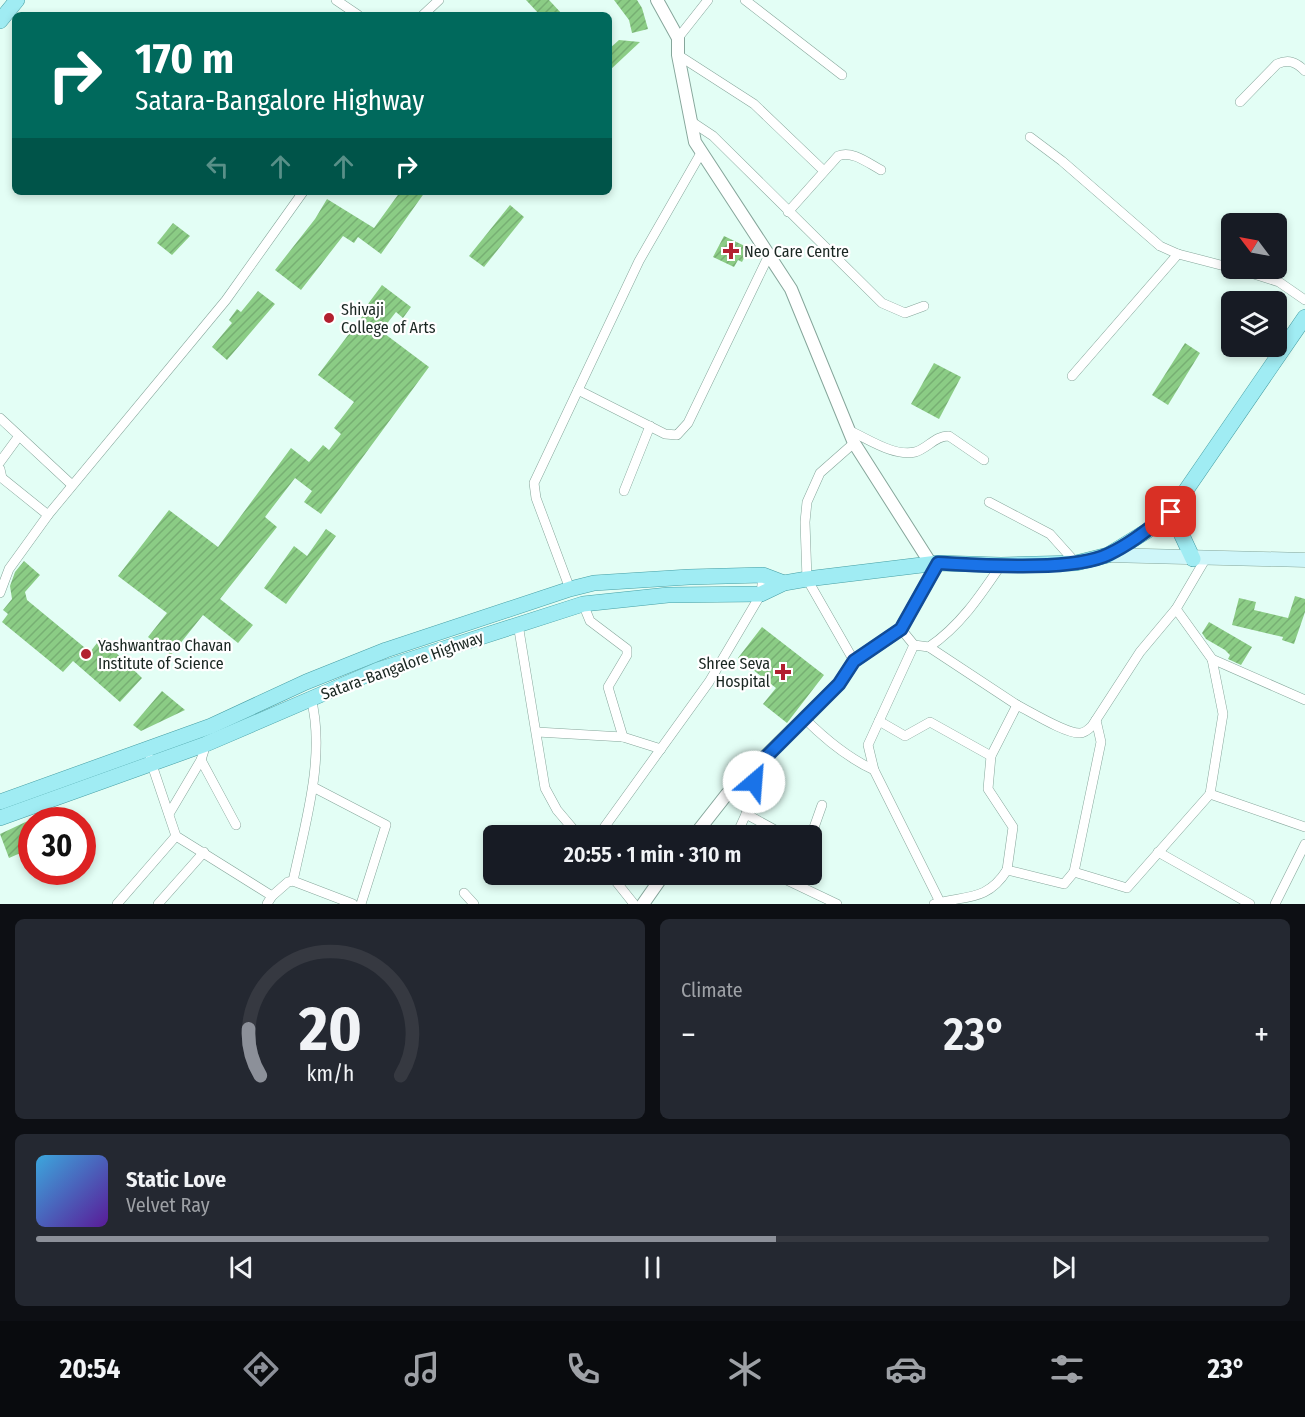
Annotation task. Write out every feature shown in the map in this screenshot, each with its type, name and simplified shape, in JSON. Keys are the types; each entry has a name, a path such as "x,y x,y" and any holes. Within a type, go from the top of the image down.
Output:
{"main road":[{"path":"0,21 17,0"},
{"name":"Satara-Bangalore Highway","path":"0,802 149,757 206,744 378,670 584,603 668,595 761,594 783,583 935,564 1076,563 1108,555 1147,531 1171,512 1305,317"},
{"path":"1171,512 1199,558"},
{"path":"1108,555 1305,560"},
{"name":"Satara-Bangalore Highway","path":"0,818 149,757 306,682 386,650 570,589 619,581 763,575 783,583"}],"street":[{"path":"336,0 354,12"},
{"path":"426,12 439,0"},
{"path":"657,0 678,38 678,55 695,142 791,289 854,443 935,564 901,629 854,661 839,684 726,794 702,825"},
{"path":"678,38 708,0"},
{"path":"744,0 842,75"},
{"path":"678,55 754,104 824,171"},
{"path":"1240,102 1277,64 1285,60 1305,71"},
{"path":"692,122 713,136 882,303 905,314 924,306"},
{"path":"1030,137 1062,161 1160,246 1178,254 1221,265"},
{"path":"570,589 536,498 534,483 639,261 701,153"},
{"path":"788,212 838,156 845,153 881,170"},
{"path":"0,593 9,569 48,515 226,300 301,195"},
{"path":"1072,376 1178,254"},
{"path":"578,390 650,426 671,435 677,435 688,423 769,255"},
{"path":"1268,279 1278,282 1305,300"},
{"path":"0,418 72,485"},
{"path":"624,491 650,426"},
{"path":"848,430 890,449 906,452 916,452 943,436 949,436 984,460"},
{"path":"0,462 19,436"},
{"path":"854,443 820,473 807,502 805,522 807,579 854,661"},
{"path":"1,474 48,515"},
{"path":"989,502 1050,534 1076,563"},
{"path":"901,629 914,645 929,647 1017,705 1078,734 1086,732 1096,720 1140,652 1176,609 1199,558"},
{"path":"929,647 959,622 1001,565"},
{"path":"606,825 709,682 761,594 763,575"},
{"path":"584,603 590,621 627,649 627,655 608,687 608,695 623,737"},
{"path":"1074,872 1127,888 1210,794 1223,714 1212,659 1176,609"},
{"path":"518,624 545,788 557,810 570,825"},
{"path":"914,645 868,745 874,770 937,903 983,894 999,884 1007,870 1013,827 988,789 991,756 1017,705"},
{"path":"1212,659 1305,700"},
{"path":"293,881 313,787 315,714 311,698"},
{"path":"804,718 821,735 861,764 874,770"},
{"path":"1007,870 1064,884 1074,872 1101,742 1096,720"},
{"path":"879,721 905,736 930,722 991,756"},
{"path":"537,732 623,737 661,749"},
{"path":"169,814 201,760 206,744"},
{"path":"149,757 176,836 204,852 270,900 288,882 293,881 353,904"},
{"path":"201,760 236,825"},
{"path":"741,825 746,814 757,766"},
{"path":"313,787 387,825 361,904"},
{"path":"1210,794 1305,826"},
{"path":"815,825 822,805"},
{"path":"746,814 766,825"},
{"path":"117,904 176,836"},
{"path":"1275,904 1305,844"},
{"path":"158,904 204,852"},
{"path":"1158,852 1250,904"},
{"path":"619,885 634,904"},
{"path":"643,904 656,885"},
{"path":"806,885 837,904"},
{"path":"464,893 474,904"}],"building":[{"path":"526,0 549,0 560,12 537,12"},
{"path":"614,0 637,0 642,8 648,29 632,33 629,20"},
{"path":"619,40 640,42 612,68 612,46"},
{"path":"398,195 423,195 381,254 358,237 354,243 343,236 301,290 275,270 315,219 327,199 374,228"},
{"path":"510,205 524,217 484,267 469,256"},
{"path":"173,223 190,236 172,255 157,243"},
{"path":"724,236 749,248 742,262 738,260 734,267 713,257"},
{"path":"382,285 411,307 403,318 396,312 381,331 429,367 321,514 304,502 312,491 295,478 265,517 277,527 220,599 253,625 238,643 203,615 171,655 148,637 167,613 118,576 169,510 218,547 291,448 309,462 323,445 329,450 341,434 334,428 354,402 318,375 367,310 365,308"},
{"path":"258,291 275,304 227,360 212,347 232,323 229,320 237,309 241,312"},
{"path":"1185,343 1200,353 1168,405 1152,395"},
{"path":"934,363 961,377 939,419 911,404"},
{"path":"326,529 336,536 286,604 264,588 294,546 307,556"},
{"path":"24,561 40,575 25,592 27,600 90,652 101,638 142,678 120,702 73,661 63,672 2,622 8,614 3,610 12,599 10,586 15,572"},
{"path":"1295,596 1305,599 1305,612 1294,644 1282,640 1283,637 1232,625 1239,598 1256,602 1254,610 1288,618"},
{"path":"1209,622 1252,647 1241,665 1228,659 1230,655 1225,650 1206,639 1202,633"},
{"path":"762,627 824,675 787,723 763,704 776,688 738,658"},
{"path":"162,691 185,710 141,731 133,725"},
{"path":"18,826 18,854 9,858 0,834"}],"place":[{"name":"Neo Care Centre","path":"731,251"},
{"name":"Shivaji College of Arts","path":"329,318"},
{"name":"Yashwantrao Chavan Institute of Science","path":"86,654"},
{"name":"Shree Seva Hospital","path":"783,672"}],"route":[{"path":"754,782 757,766 839,684 854,661 901,629 938,563 1001,565 1076,563 1108,555 1147,531 1171,512"}]}
